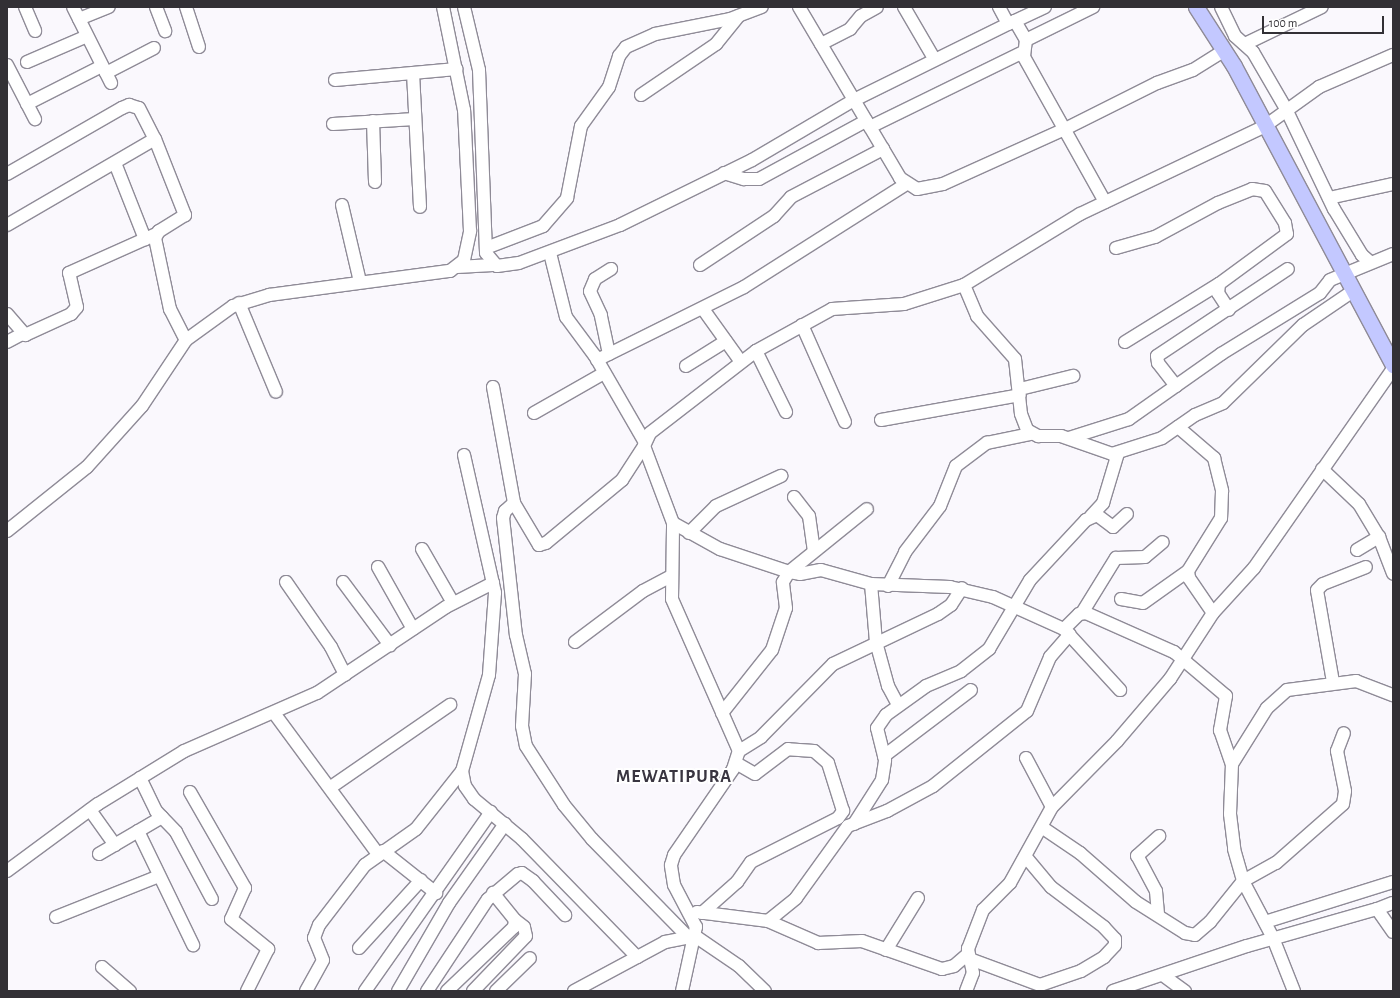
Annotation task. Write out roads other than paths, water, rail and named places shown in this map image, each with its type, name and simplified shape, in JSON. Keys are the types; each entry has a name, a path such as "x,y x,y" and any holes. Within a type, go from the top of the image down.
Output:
{"main road":[{"path":"1196,7 1224,51 1393,365"}],"street":[{"path":"25,7 35,31"},
{"path":"73,7 106,74"},
{"path":"79,20 109,7"},
{"path":"156,7 165,31"},
{"path":"186,7 199,47"},
{"path":"443,7 457,69 466,133 470,231 464,260 457,268"},
{"path":"464,7 479,70 486,248 493,265"},
{"path":"486,248 547,223 568,198 581,126 609,87 619,56 626,47 655,34 739,16 762,7"},
{"path":"799,7 883,149 906,184 917,189 943,184 1065,129 1157,83 1193,70 1224,51"},
{"path":"821,44 850,29 861,16 877,7"},
{"path":"904,7 935,60"},
{"path":"999,7 1026,40"},
{"path":"1093,7 1026,40 1023,52 1105,202"},
{"path":"1221,7 1235,36 1245,44 1286,109 1329,198 1362,255 1370,262"},
{"path":"1245,44 1322,7"},
{"path":"7,531 92,462 142,406 186,340 239,303 269,295 457,268 519,263 550,252 620,225 724,173 854,100 1039,8"},
{"path":"641,95 716,44 739,16"},
{"path":"27,62 87,36"},
{"path":"27,104 106,74 154,48"},
{"path":"724,173 744,180 759,178 868,124 1023,52"},
{"path":"493,387 514,503 535,543 543,545 627,476 644,444 756,351 832,309 904,304 964,285 1105,202 1265,126 1286,109 1319,87 1391,59"},
{"path":"7,65 35,119"},
{"path":"335,80 457,69"},
{"path":"413,73 420,207"},
{"path":"7,174 129,104 144,113 185,215 156,234 72,271 68,276 77,301 75,310 29,334 22,334 7,342"},
{"path":"333,124 415,119"},
{"path":"372,122 375,182"},
{"path":"7,225 155,139"},
{"path":"700,265 774,216 791,198 883,149"},
{"path":"115,163 145,239"},
{"path":"597,360 703,309 744,287 906,184"},
{"path":"1329,198 1393,184"},
{"path":"1116,248 1155,237 1218,203 1259,188 1270,196 1285,223 1286,234 1219,284 1125,342"},
{"path":"342,205 360,282"},
{"path":"156,234 170,309 186,340"},
{"path":"550,252 566,317 597,360 644,444 673,523 671,576 674,606 722,713 738,757 755,774 788,749 814,750 828,763 843,811 838,818 751,862 737,882 696,912 682,991"},
{"path":"1069,438 1129,419 1176,386 1320,294 1330,280 1343,272 1393,254"},
{"path":"610,354 601,316 590,291 592,283 611,269"},
{"path":"1176,386 1158,363 1157,356 1229,310 1288,269"},
{"path":"1219,284 1218,293 1229,310"},
{"path":"964,285 977,316 1015,359 1024,422 1031,434"},
{"path":"888,586 905,552 940,506 956,466 987,443 1031,434 1069,438 1103,453 1118,453 1162,438 1178,427 1223,403 1303,325 1353,291"},
{"path":"239,303 276,392"},
{"path":"703,309 741,362"},
{"path":"7,314 22,334"},
{"path":"802,325 845,422"},
{"path":"686,366 726,341"},
{"path":"756,351 786,412"},
{"path":"966,991 973,973 969,956 983,910 1006,888 1043,828 1052,807 1117,741 1182,658 1213,614 1245,579 1393,369"},
{"path":"534,413 604,373"},
{"path":"881,420 1020,392 1073,376"},
{"path":"1121,599 1143,603 1188,571 1221,518 1223,504 1214,458 1178,427"},
{"path":"854,824 867,799 880,785 884,756 877,728 898,705 938,679 961,671 989,649 1014,606 1040,569 1103,502 1118,453"},
{"path":"306,991 323,960 315,933 354,878 381,853 416,829 462,771 489,675 493,583 464,455"},
{"path":"1322,469 1353,496 1379,537 1393,573"},
{"path":"689,533 716,506 781,476"},
{"path":"794,497 809,516 814,551"},
{"path":"514,503 505,510 503,518 516,635 525,674 522,726 526,746 552,788 592,839 692,936 739,966 766,991"},
{"path":"722,713 772,650 786,608 783,582 789,572 867,509"},
{"path":"1091,516 1097,515 1113,527 1127,514"},
{"path":"673,523 720,549 789,572 800,574 821,570 872,584 888,586 962,588 1014,606 1067,631 1120,690"},
{"path":"1357,550 1379,537"},
{"path":"768,921 793,901 845,830 854,824 933,786 1021,717 1032,706 1050,657 1067,631 1082,612 1116,558 1145,557 1162,542"},
{"path":"422,549 453,603"},
{"path":"378,567 413,630"},
{"path":"1333,682 1317,590 1324,584 1366,567"},
{"path":"1188,571 1189,578 1213,614"},
{"path":"574,642 643,591 671,576"},
{"path":"286,582 331,648 345,674"},
{"path":"343,582 390,645"},
{"path":"7,871 90,810 140,778 184,752 274,713 345,674 453,603 493,583"},
{"path":"872,584 876,642 888,686 898,705"},
{"path":"962,588 952,605 938,614 876,642 824,670 761,737 738,757 672,860 672,879 696,912 768,921 818,943 856,940 942,969 954,966 969,956"},
{"path":"1082,612 1182,658 1226,696 1220,730 1232,764 1231,831 1243,881 1273,938 1294,991"},
{"path":"1232,764 1276,697 1287,690 1333,682 1356,681 1393,695"},
{"path":"884,756 971,690"},
{"path":"331,787 450,705"},
{"path":"274,713 381,853 421,880 436,893"},
{"path":"1043,828 1080,853 1136,902 1158,914 1185,933 1195,935 1210,922 1243,881 1276,863 1343,804 1344,791 1337,751 1344,733"},
{"path":"1026,758 1052,807"},
{"path":"462,771 465,786 474,799 505,824 637,956"},
{"path":"140,778 162,817 176,832 212,899"},
{"path":"190,792 245,888 231,919 268,949 261,969 247,991"},
{"path":"90,810 115,846"},
{"path":"365,991 436,893 491,812"},
{"path":"100,854 162,817"},
{"path":"398,991 449,903 505,824"},
{"path":"138,831 192,945"},
{"path":"1158,914 1156,891 1137,856 1159,836"},
{"path":"969,956 1040,985 1080,971 1104,957 1115,945 1115,939 1104,928 1051,887 1026,857"},
{"path":"427,991 463,932 493,893 522,873 565,915"},
{"path":"56,917 159,876"},
{"path":"359,948 421,880"},
{"path":"1265,922 1393,882"},
{"path":"473,991 526,936 524,927 515,920 493,893"},
{"path":"886,950 918,898"},
{"path":"1113,991 1164,976 1273,938 1377,909 1393,903"},
{"path":"1377,909 1393,932"},
{"path":"447,991 510,932 515,920"},
{"path":"574,991 665,942 692,936"},
{"path":"496,991 530,958"},
{"path":"102,967 130,991"},
{"path":"1164,976 1185,991"}],"district":[{"name":"MEWATIPURA","path":"674,777"}]}
